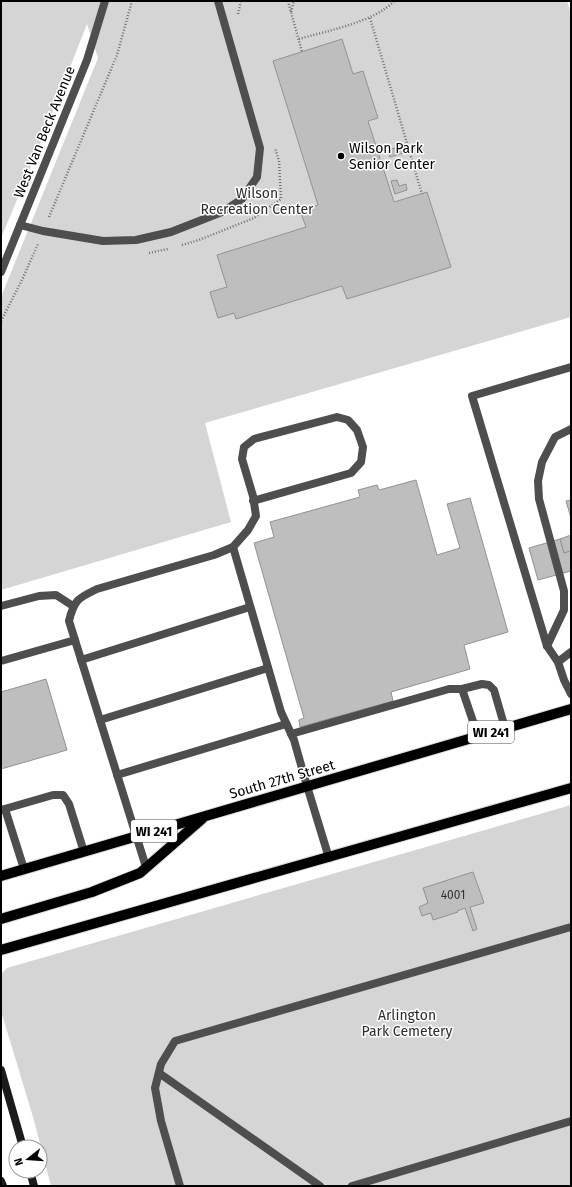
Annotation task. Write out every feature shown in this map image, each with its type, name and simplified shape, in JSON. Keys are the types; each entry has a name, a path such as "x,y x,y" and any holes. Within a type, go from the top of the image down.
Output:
{"main road":[{"name":"South 27th Street","path":"1,876 571,709"},
{"path":"1,950 571,788"},
{"path":"1,919 92,892 140,873 205,816"}],"street":[{"name":"West Van Beck Avenue","path":"1,272 87,60 105,1"},
{"path":"20,225 43,231 103,241 136,240 171,232 222,212 242,200 257,177 260,148 218,1"},
{"path":"571,366 472,396 547,646 558,662 564,680 571,694"},
{"path":"146,867 69,621 73,606 82,596 97,590 233,548 248,530 256,516 242,459 244,447 254,439 336,417 348,420 357,430 364,447 361,462 351,472 253,501"},
{"path":"547,646 564,610 564,591 539,499 538,481 542,462 555,437 571,430"},
{"path":"233,548 281,712 294,740 329,858"},
{"path":"1,606 39,596 56,596 73,606"},
{"path":"81,660 250,607"},
{"path":"1,661 75,640"},
{"path":"558,662 571,652"},
{"path":"100,720 268,668"},
{"path":"291,734 449,688 462,690 482,684 489,685 494,690 505,728"},
{"path":"462,690 478,736"},
{"path":"117,775 286,724"},
{"path":"24,869 3,810 53,795 63,796 69,804 84,852"},
{"path":"180,1186 161,1121 156,1088 161,1064 175,1041 571,927"},
{"path":"1,1070 21,1139"},
{"path":"159,1073 320,1186"},
{"path":"352,1186 571,1122"},
{"path":"1,1181 3,1186"}],"path":[{"path":"1,321 22,280 117,55 132,1"},
{"path":"239,21 238,14 241,1"},
{"path":"288,1 302,52"},
{"path":"291,13 294,1"},
{"path":"299,39 370,18 388,8 394,1"},
{"path":"370,18 422,194"},
{"path":"178,246 199,240 254,218 280,199 279,161 275,146"},
{"path":"145,254 172,248"}],"green space":[{"name":"Wilson Recreation Center","path":"1,1 567,1 571,14 571,317 205,423 231,522 1,590 1,297 98,58 87,24 1,238"},
{"name":"Arlington Park Cemetery","path":"571,805 571,1186 51,1186 48,1174 48,1139 39,1139 1,1011 1,974 7,968"}],"building":[{"name":"Wilson Park Senior Center","path":"342,39 353,74 363,71 378,118 368,121 394,202 427,192 451,267 347,299 342,286 236,319 234,313 218,318 210,292 227,287 217,255 306,227 300,211 318,205 273,61"},
{"path":"402,146 404,153 390,157 388,150"},
{"path":"397,180 399,186 406,184 407,190 395,194 391,181"},
{"path":"416,480 437,555 460,548 447,504 470,498 508,632 464,645 470,669 391,692 393,701 300,727 299,720 304,718 254,543 274,537 270,522 360,497 358,490 377,485 379,490"},
{"path":"571,500 571,518 566,501"},
{"path":"571,535 571,551 564,553 560,539"},
{"path":"560,539 564,553 571,551 571,571 538,580 529,548"},
{"path":"46,679 67,750 1,769 1,692"},
{"path":"473,872 484,903 470,907 477,929 473,931 465,908 457,911 458,912 433,920 431,913 422,916 419,907 428,903 423,888"}],"place":[{"name":"Wilson Park Senior Center","path":"341,156"}]}
